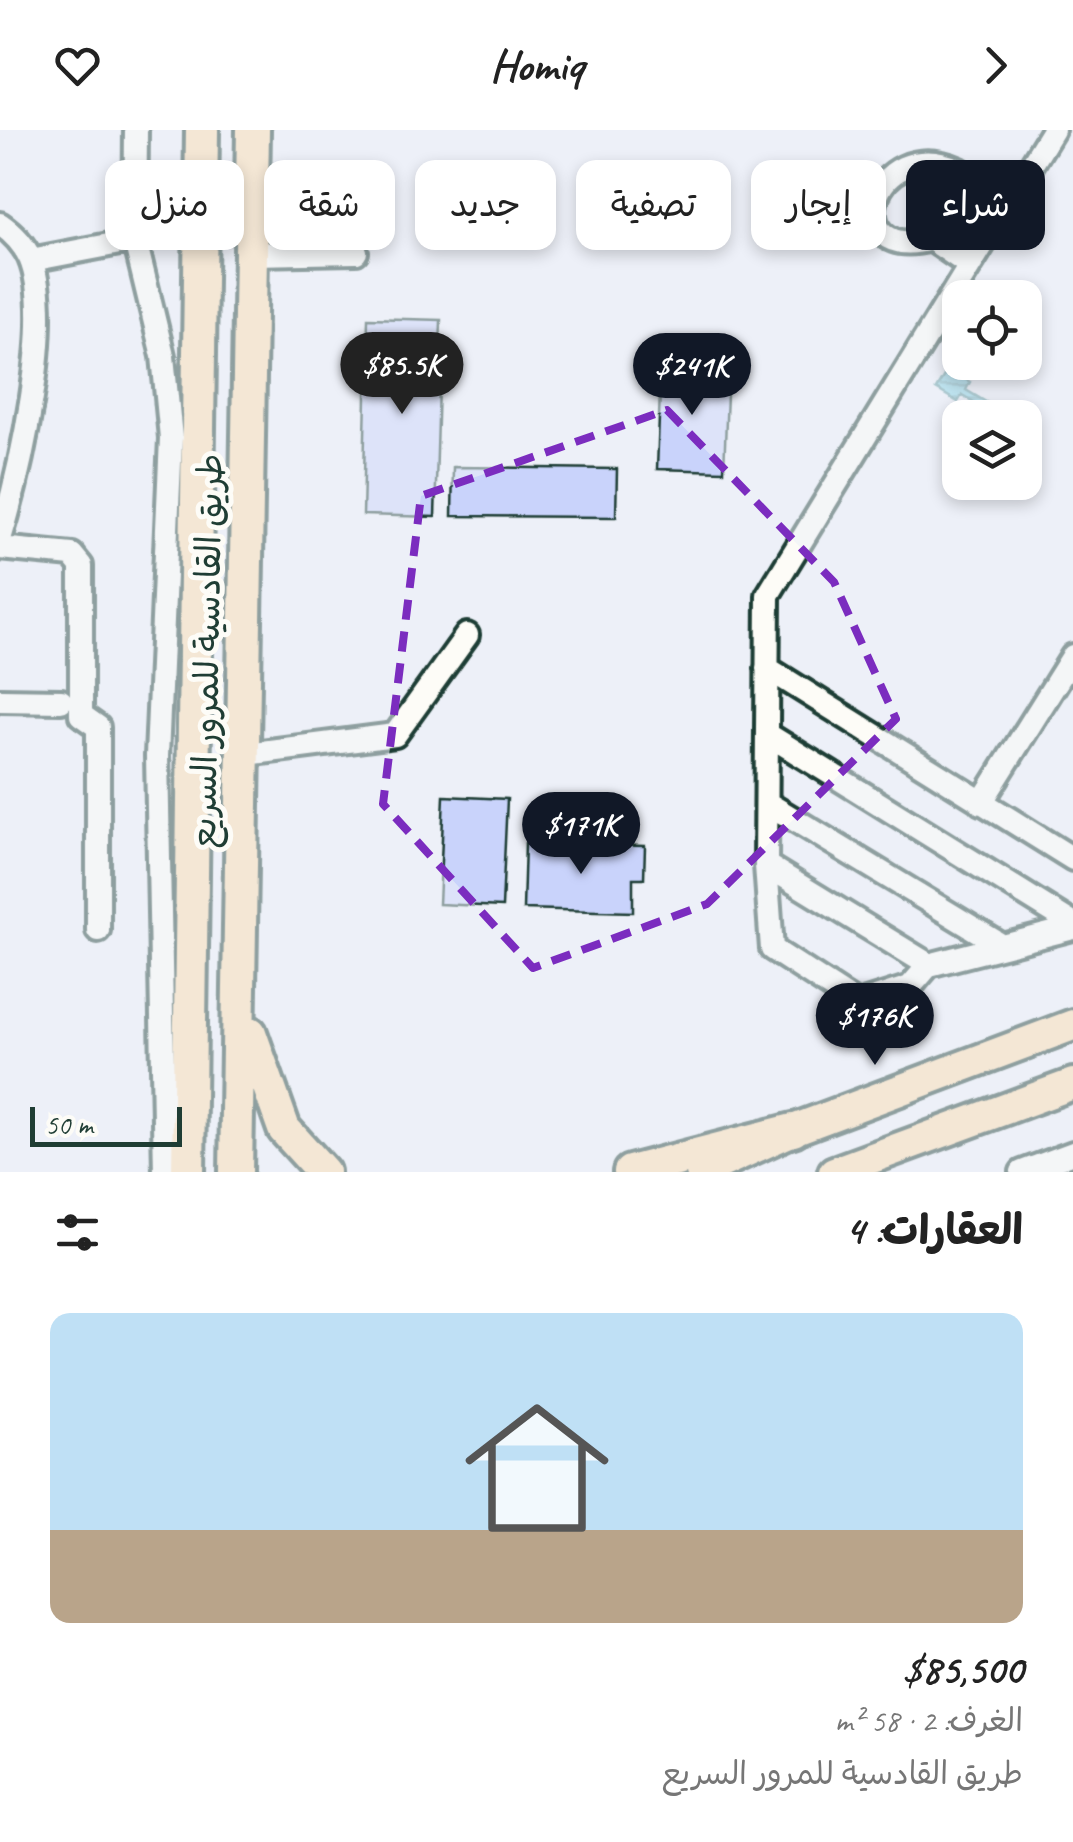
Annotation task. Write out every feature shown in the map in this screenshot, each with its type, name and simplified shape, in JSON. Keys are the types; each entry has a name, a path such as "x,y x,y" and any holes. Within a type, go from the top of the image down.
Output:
{"highway":[{"name":"طريق القادسية للمرور السريع","path":"188,1172 202,130"},
{"name":"طريق القادسية للمرور السريع","path":"236,1172 246,754 253,130"},
{"path":"241,996 269,1097 284,1129 323,1172"},
{"path":"630,1172 794,1130"}],"main road":[{"path":"701,1172 794,1130 1073,1025"},
{"path":"834,1172 1073,1084"},
{"path":"728,1172 752,1148"}],"street":[{"path":"136,130 136,160"},
{"path":"1053,130 768,595 766,866 772,949 857,1004 910,987 929,965 1073,926"},
{"path":"0,224 16,235 31,260 38,344 16,488 0,540"},
{"path":"31,260 105,246"},
{"path":"137,250 163,356 172,438 157,756 166,1172"},
{"path":"947,250 969,265"},
{"path":"252,254 356,252"},
{"path":"0,548 72,556 81,566 81,715 98,726 98,930"},
{"path":"246,754 395,735 467,635"},
{"path":"982,804 1073,656"},
{"path":"767,668 1073,860"},
{"path":"0,700 61,701"},
{"path":"767,734 1073,926"},
{"path":"767,803 1002,945"},
{"path":"766,866 929,965"},
{"path":"1022,1172 1073,1153"}],"highlighted area":[{"path":"667,410 834,582 896,719 707,904 533,968 383,804 421,496"}],"water":[{"path":"942,379 967,380 970,382 966,390 983,400 962,395 955,400 936,389"}],"building":[{"path":"368,318 441,320 435,517 363,515"},
{"path":"661,365 728,367 724,471 657,469"},
{"path":"453,467 617,469 616,517 452,516"},
{"path":"444,796 507,799 502,907 439,904"},
{"path":"525,843 645,846 644,878 633,878 633,912 523,909"}]}
